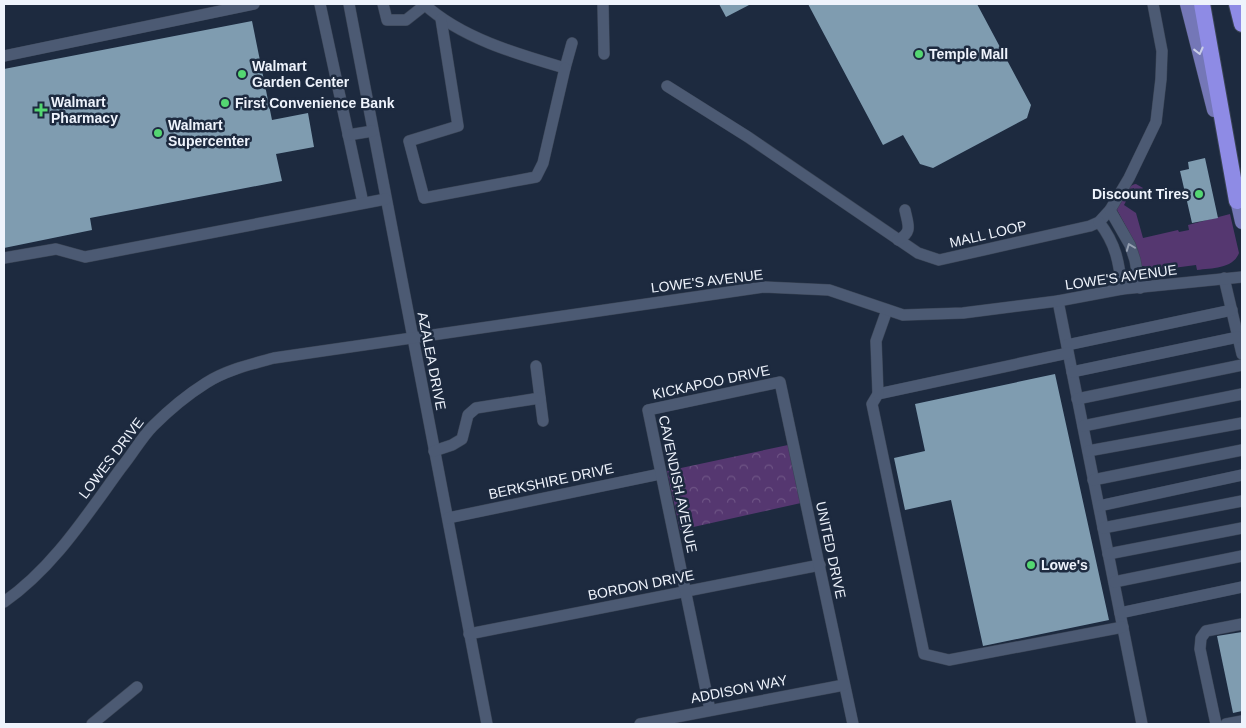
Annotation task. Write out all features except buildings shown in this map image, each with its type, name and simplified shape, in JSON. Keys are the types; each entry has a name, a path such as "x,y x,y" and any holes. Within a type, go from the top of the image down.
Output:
{"highway":[{"path":"1202,4 1237,201"},
{"path":"1238,4 1242,24"}],"main road":[{"path":"1187,4 1242,222"}],"street":[{"path":"4,56 254,4"},
{"path":"320,4 362,203"},
{"name":"AZALEA DRIVE","path":"349,4 487,724"},
{"path":"383,4 388,20 406,20 424,4 441,19 507,51 565,68"},
{"path":"603,4 604,54"},
{"name":"MALL LOOP","path":"667,86 748,137 918,254 939,260 1090,226 1098,222 1110,210 1129,178 1156,122 1162,51 1153,4"},
{"path":"441,19 458,126 409,140 424,198 536,177 543,163 572,43"},
{"path":"348,135 373,131"},
{"path":"4,258 56,249 85,257 386,199"},
{"path":"898,240 905,236 909,230 905,210"},
{"path":"1110,210 1130,244 1140,288"},
{"path":"1098,222 1107,233 1116,252 1122,289"},
{"name":"LOWE'S AVENUE","path":"412,337 764,287 829,290 903,315 963,313 1058,301 1122,289 1242,277"},
{"path":"1224,278 1242,354"},
{"path":"1058,301 1142,724"},
{"path":"887,310 876,341 878,394 872,404 924,654 949,660 1123,627"},
{"path":"878,394 1232,310"},
{"name":"LOWES DRIVE","path":"4,602 44,568 72,536 152,427 180,402 208,382 239,368 274,358 412,337"},
{"path":"1072,372 1238,337"},
{"path":"1078,398 1242,365"},
{"path":"536,366 543,421"},
{"name":"KICKAPOO DRIVE","path":"648,410 780,382"},
{"name":"UNITED DRIVE","path":"780,382 853,724"},
{"path":"1083,426 1242,394"},
{"path":"434,451 452,445 462,439 468,414 476,408 540,398"},
{"name":"CAVENDISH AVENUE","path":"648,410 710,710"},
{"path":"1088,451 1242,423"},
{"path":"1094,480 1242,450"},
{"name":"BERKSHIRE DRIVE","path":"448,518 660,474"},
{"path":"1099,506 1242,475"},
{"path":"1103,528 1242,501"},
{"path":"1108,554 1242,528"},
{"path":"1114,582 1242,556"},
{"name":"BORDON DRIVE","path":"469,634 820,565"},
{"path":"1120,613 1242,587"},
{"path":"1216,724 1200,649 1201,638 1206,632 1242,624"},
{"name":"ADDISON WAY","path":"640,724 844,685"},
{"path":"92,724 137,687"},
{"path":"1226,724 1242,721"}],"green space":[{"path":"1136,184 1143,188 1140,192 1133,188 1124,205 1136,213 1143,238 1178,230 1179,232 1189,230 1188,225 1230,214 1239,253 1236,258 1221,267 1197,270 1196,265 1150,271 1144,266 1139,266 1135,243 1117,210 1119,202 1129,187"},
{"path":"788,445 801,503 680,530 667,471"}],"place":[{"name":"Temple Mall","path":"919,54"},
{"name":"Walmart Garden Center","path":"242,74"},
{"name":"First Convenience Bank","path":"225,103"},
{"name":"Walmart Pharmacy","path":"41,110"},
{"name":"Walmart Supercenter","path":"158,133"},
{"name":"Discount Tires","path":"1199,194"},
{"name":"Lowe's","path":"1031,565"}]}
